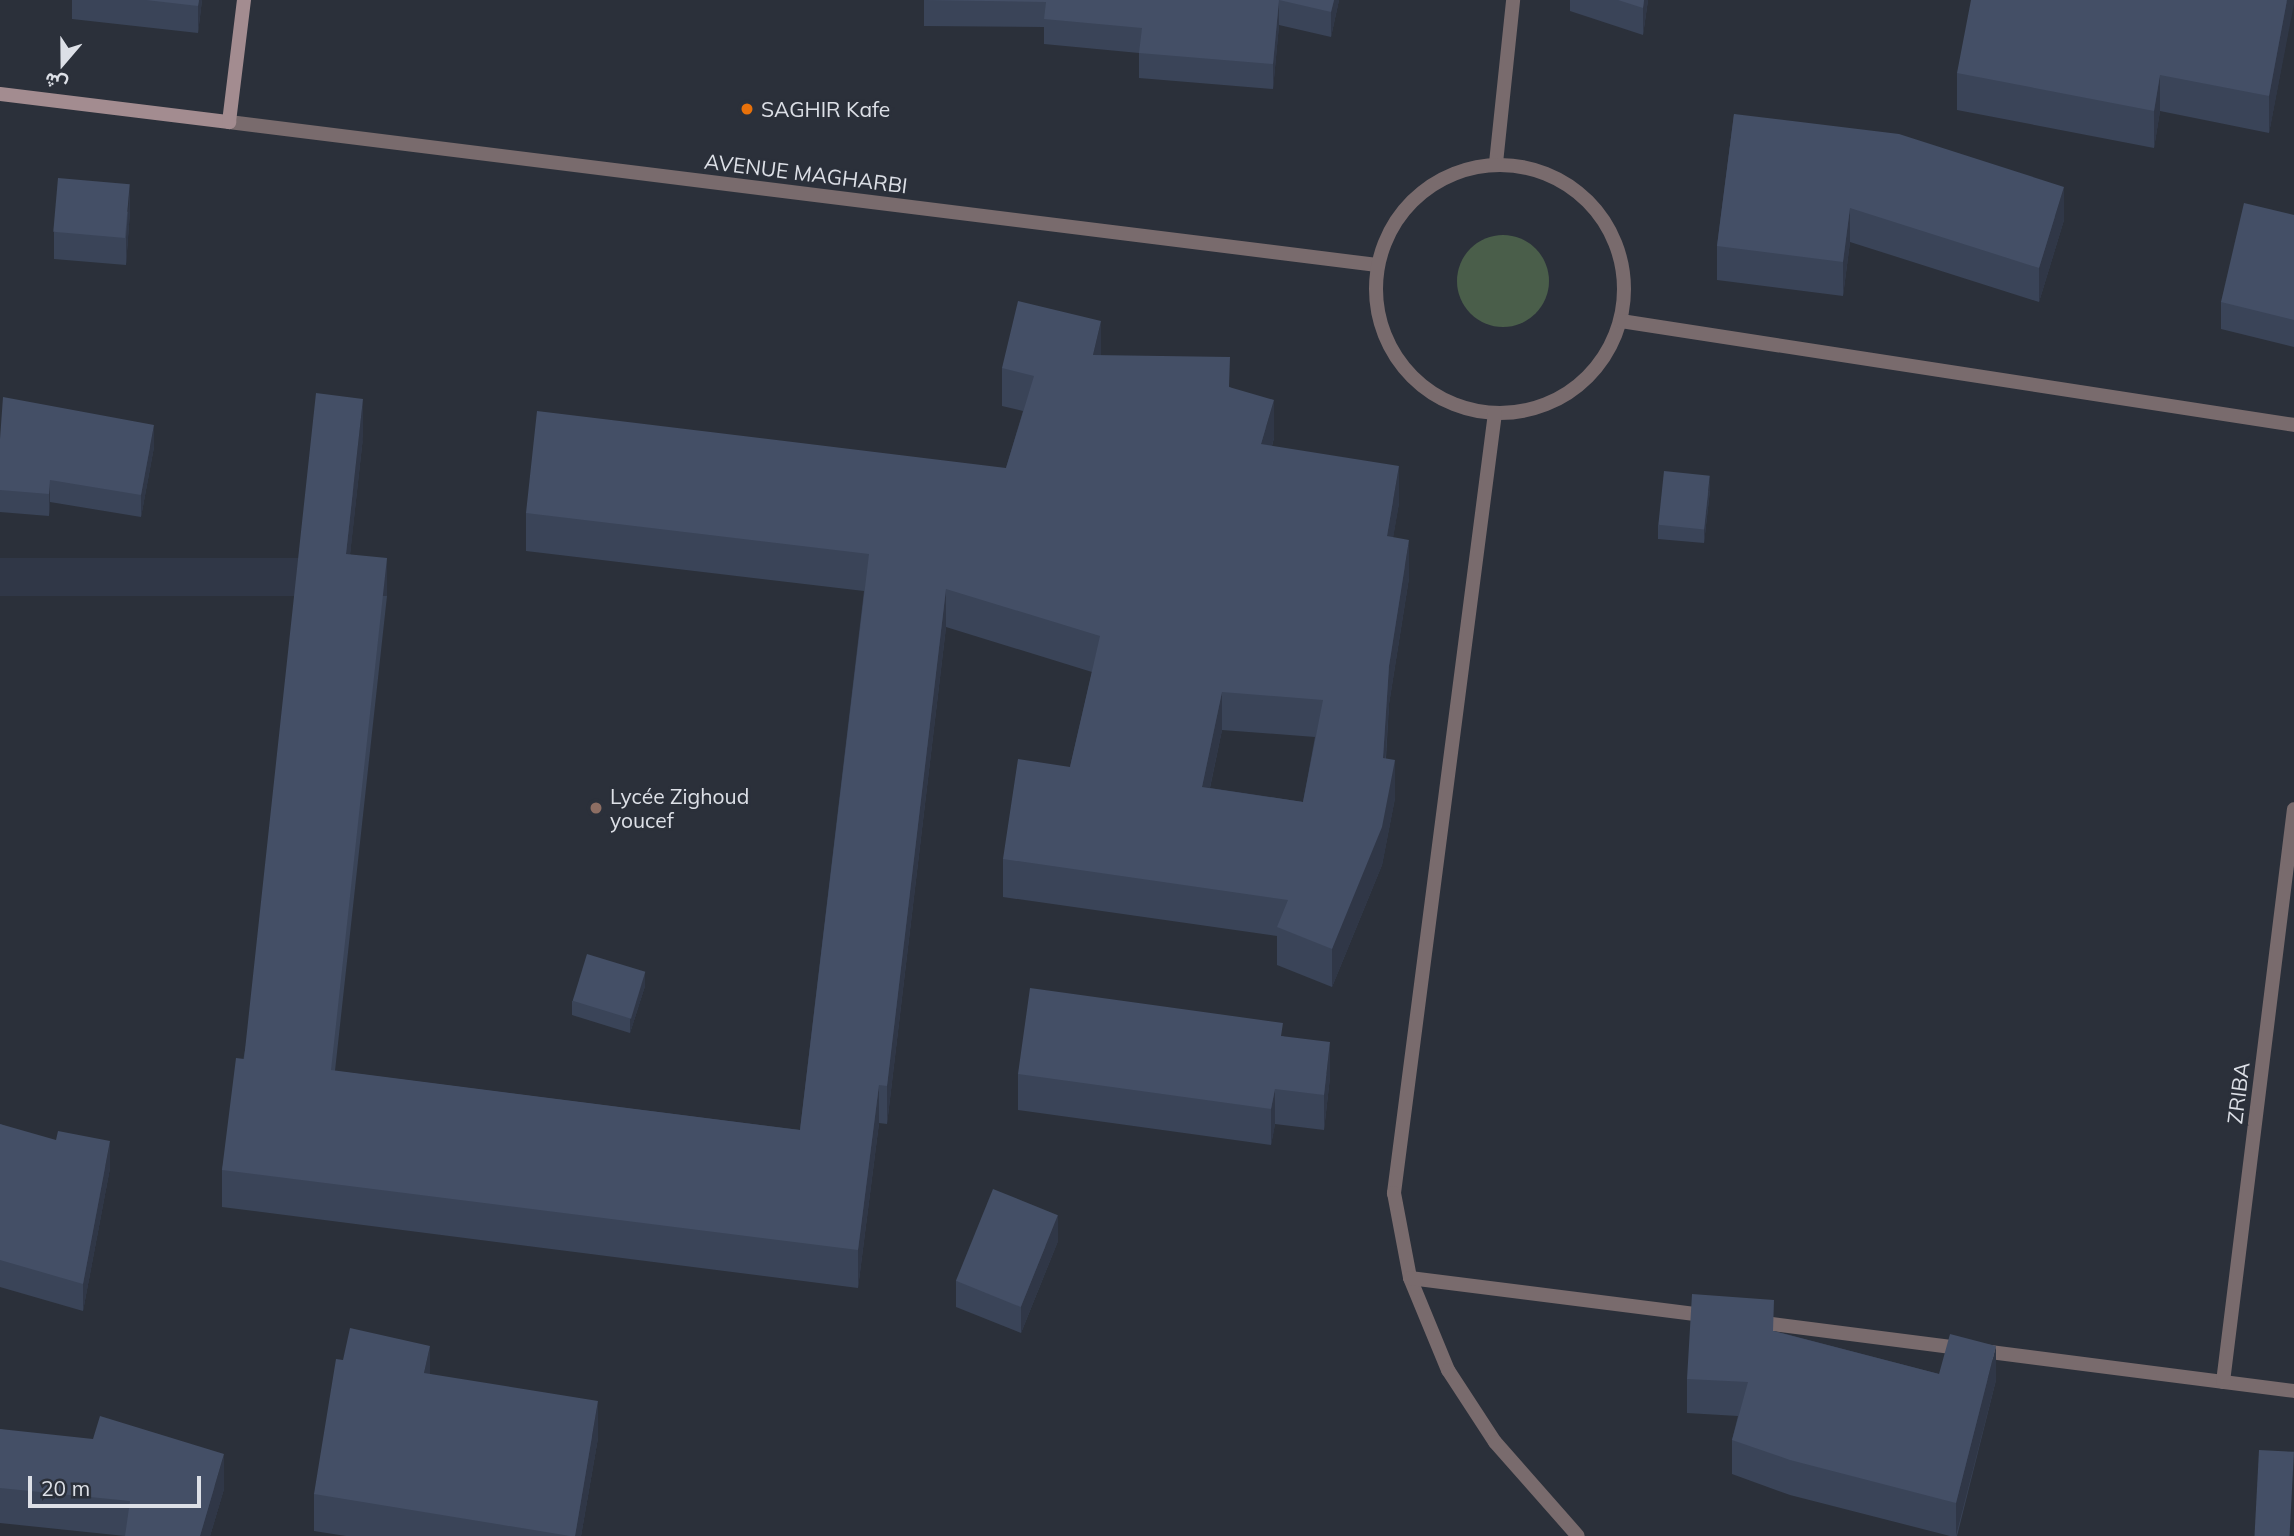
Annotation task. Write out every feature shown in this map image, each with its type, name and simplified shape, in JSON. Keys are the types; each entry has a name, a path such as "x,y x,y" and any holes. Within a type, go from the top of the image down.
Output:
{"main road":[{"path":"0,94 229,122 244,0"}],"street":[{"path":"1496,163 1513,0"},
{"name":"AVENUE MAGHARBI","path":"229,122 1377,265"},
{"path":"1496,163 1534,168 1569,185 1598,211 1617,245 1625,283 1621,321 1603,360 1574,390 1536,409 1495,413 1460,406 1428,391 1402,366 1384,335 1375,301 1377,265 1392,225 1418,193 1455,172 1496,163"},
{"path":"1621,321 2294,425"},
{"path":"1495,413 1394,1193 1410,1278 1455,1381 1495,1442 1578,1536"},
{"name":"ZRIBA","path":"2223,1382 2294,809"},
{"path":"1410,1278 2294,1391"}],"green space":[{"path":"1503,235 1521,239 1535,249 1545,263 1549,281 1545,299 1535,313 1521,323 1503,327 1485,323 1471,313 1461,299 1457,281 1461,263 1471,249 1485,239"}],"building":[{"path":"146,0 199,0 198,6"},
{"path":"924,0 1279,0 1273,64 1139,53 1142,28 1044,19 1046,2"},
{"path":"1279,0 1334,0 1331,12"},
{"path":"1618,0 1644,0 1643,8"},
{"path":"1971,0 2287,0 2269,96 2160,75 2154,111 1957,73"},
{"path":"1734,114 1899,134 2064,187 2039,268 1850,208 1843,262 1717,246"},
{"path":"58,178 130,184 125,238 53,232"},
{"path":"2244,203 2294,215 2294,320 2221,302"},
{"path":"1018,301 1101,321 1093,355 1230,357 1229,387 1274,400 1261,444 1399,466 1387,536 1409,540 1389,666 1383,758 1395,760 1382,827 1332,949 1277,927 1288,900 1003,859 1018,759 1070,767 1100,636 946,589 887,1086 879,1085 858,1250 222,1170 236,1058 244,1059 316,393 363,399 346,554 387,558 331,1070 800,1130 869,554 526,513 537,411 1006,468 1034,376 1002,368","holes":["1222,692 1323,700 1303,802 1202,787"]},
{"path":"3,397 154,425 141,495 50,480 49,494 0,490"},
{"path":"1664,471 1710,476 1704,530 1658,525"},
{"path":"587,954 645,972 631,1019 573,1001"},
{"path":"1030,988 1283,1023 1281,1036 1330,1042 1324,1095 1275,1089 1271,1109 1018,1074"},
{"path":"0,1124 56,1140 58,1131 110,1141 83,1284 0,1260"},
{"path":"993,1189 1058,1215 1021,1307 956,1281"},
{"path":"1692,1294 1774,1300 1773,1331 1939,1374 1950,1334 1996,1346 1956,1503 1790,1460 1732,1440 1748,1382 1687,1379"},
{"path":"350,1328 430,1346 424,1373 598,1401 575,1536 314,1494 336,1359 343,1360"},
{"path":"100,1416 224,1454 200,1536 125,1536 130,1501 0,1488 0,1429 93,1439"},
{"path":"2259,1450 2294,1452 2290,1536 2254,1536"}],"place":[{"name":"SAGHIR Kafe","path":"747,109"},
{"name":"Lycée Zighoud youcef","path":"596,808"}]}
